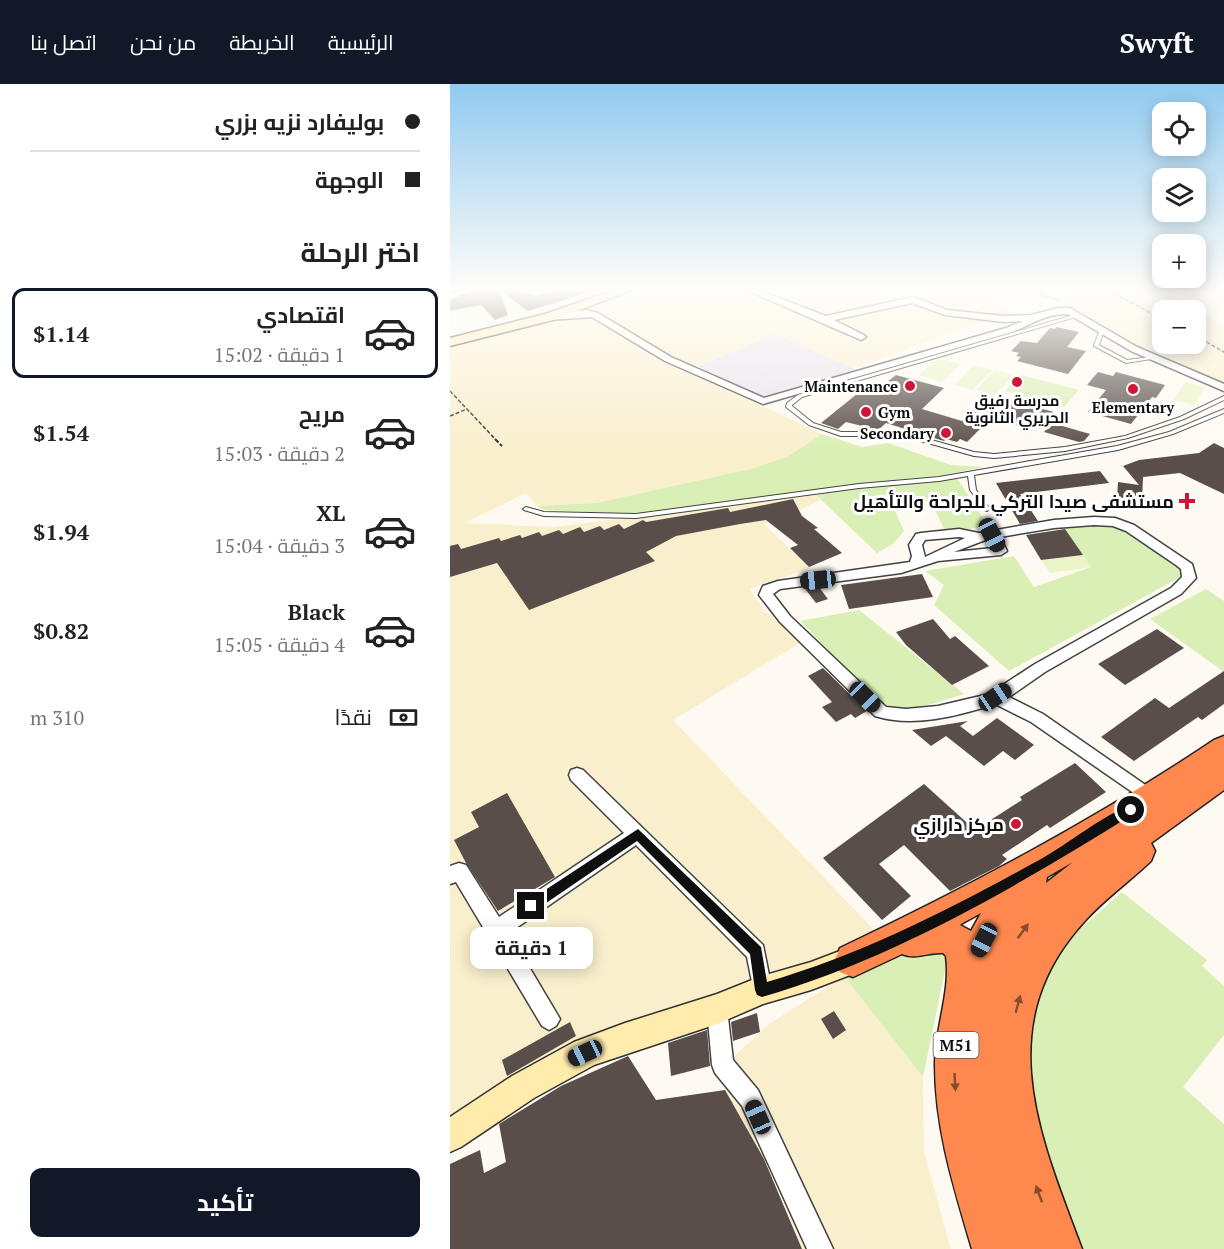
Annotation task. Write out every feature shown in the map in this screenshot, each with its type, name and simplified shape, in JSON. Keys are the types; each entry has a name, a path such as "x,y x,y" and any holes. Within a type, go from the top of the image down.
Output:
{"highway":[{"path":"853,960 938,920 1054,876 1163,802 1224,748"},
{"path":"1059,1249 1025,1155 1016,1120 1009,1072 1018,1001 1036,959 1055,930 1071,911 1138,852 1163,802 1224,774"},
{"name":"M51","path":"995,1249 968,1162 957,1101 955,1060 957,1023 964,989 975,960 999,915 1015,894 1054,876"},
{"name":"M51","path":"1027,1249 994,1138 988,1109 985,1041 989,1011 1007,957 1033,918 1054,876"},
{"path":"853,960 924,936 949,936 960,943 965,952 967,968 964,989"}],"street":[{"path":"640,342 668,359 763,401 966,342"},
{"path":"1123,342 1151,358 1224,388"},
{"path":"1115,522 1130,528 1181,562 1189,573 1186,583 1176,591 1025,677 995,697 899,716 881,712 785,619 766,595 768,589 778,585 887,571 932,559 958,545 985,536 1054,524 1115,522"},
{"path":"916,565 919,556 915,545 921,537 959,533 985,536 1000,551 932,559"},
{"path":"995,697 1054,729 1163,802"},
{"path":"577,775 756,952 762,990"},
{"path":"496,930 638,834"},
{"path":"450,876 459,871 549,1019"},
{"path":"450,1136 523,1087 564,1063 625,1038 717,1009 762,990 811,976 853,960"},
{"path":"717,1009 723,1065 750,1098 792,1193 820,1249"}],"lane":[{"path":"983,342 800,396 789,404 789,407 812,424 841,434 903,434 963,451 994,456 1065,450 1126,437 1182,418 1224,398"},
{"path":"1097,342 1096,345 1126,362 1151,358"},
{"path":"526,509 544,513 636,516 859,486 939,479 1118,448 1171,433 1224,411"},
{"path":"971,473 973,490 987,509"}],"path":[{"path":"1207,342 1224,352"},
{"path":"450,391 502,446"},
{"path":"450,417 467,409"}],"shaded area":[{"path":"469,342 754,342 694,367 691,372 822,434 787,457 750,469 596,503 537,506 526,493 465,523 552,527 816,495 820,500 791,515 764,524 810,568 750,589 762,608 800,643 673,720 878,934 698,1008 450,1123 450,347"},
{"path":"755,342 794,342 857,371 765,399 704,373 707,371 698,366"},
{"path":"794,342 926,342 853,368"},
{"path":"1130,342 1152,342 1152,354 1147,352"},
{"path":"1206,342 1224,342 1224,382 1152,354 1206,354"},
{"path":"844,976 923,1077 924,1152 951,1249 802,1249 772,1174 725,1090 729,1061 769,1024"}],"green space":[{"path":"938,358 961,364 942,382 919,375"},
{"path":"974,365 992,370 973,390 954,385"},
{"path":"995,370 1014,375 995,395 976,390"},
{"path":"1021,375 1079,390 1064,407 1005,391"},
{"path":"1185,382 1205,387 1194,405 1173,400"},
{"path":"822,434 862,447 888,443 951,465 984,467 939,476 872,482 634,514 545,510 537,506 596,503 750,469 787,457"},
{"path":"957,478 989,527 945,531 931,501 892,504 904,531 893,544 877,553 816,495 867,487"},
{"path":"1103,523 1126,528 1179,563 1184,575 1009,671 934,605 944,585 925,571 1014,556 1034,587 1091,567 1064,528"},
{"path":"1083,555 1092,567 1050,573 1041,560"},
{"path":"1206,589 1224,601 1224,672 1150,619"},
{"path":"859,610 964,694 911,708 890,708 881,705 800,621"},
{"path":"1122,892 1207,960 1202,966 1224,986 1224,1035 1183,1087 1224,1124 1224,1249 1069,1249 1021,1057 1029,1006 1050,963 1080,929"},
{"path":"907,948 947,950 946,966 923,1077 844,976"}],"building":[{"path":"1020,342 1071,342 1067,347 1086,351 1068,374 1017,361 1021,357 1016,356 1019,353 1011,351"},
{"path":"1098,372 1113,376 1116,372 1165,385 1156,398 1152,397 1131,424 1088,412 1106,390 1087,385"},
{"path":"896,375 944,388 922,409 962,421 984,398 1002,403 1006,399 1054,412 1043,425 1023,419 1017,425 991,418 967,442 960,439 957,442 946,439 944,441 886,423 878,430 846,422 838,429 821,423 863,389 874,392"},
{"path":"1052,423 1090,434 1084,441 1079,442 1044,432"},
{"path":"1214,443 1224,448 1224,494 1180,473 1143,477 1142,501 1117,498 1118,482 1139,485 1123,466 1139,460 1199,453"},
{"path":"1100,471 1109,483 1020,494 1038,521 1020,524 996,483"},
{"path":"793,499 802,516 818,528 814,529 842,553 809,567 790,548 798,545 766,520 740,524 676,536 646,552 655,561 529,610 497,563 450,577 450,546 458,544 461,549 499,538 501,541 520,535 522,538 539,532 542,536 559,530 563,534 580,527 584,532 600,526 604,530 619,524 624,529 643,520 646,522 728,508 730,512"},
{"path":"1065,529 1083,555 1041,560 1026,535"},
{"path":"922,574 933,597 849,609 841,585"},
{"path":"818,586 828,599 816,603 806,590"},
{"path":"933,619 950,639 955,636 989,666 952,685 906,645 896,632"},
{"path":"1157,629 1184,648 1125,685 1098,664"},
{"path":"823,668 867,711 855,718 851,714 836,722 822,707 832,702 808,676"},
{"path":"1224,671 1224,704 1202,720 1198,717 1134,761 1101,737 1155,698 1169,708"},
{"path":"997,718 1034,745 1015,760 1003,751 984,766 946,736 931,746 912,730 968,721 960,726 973,736"},
{"path":"1075,763 1106,792 1050,828 1047,825 1002,855 1007,859 999,866 950,891 904,845 879,864 911,896 882,920 823,858 924,784 975,830 1022,800 1020,797"},
{"path":"507,793 555,877 498,911 466,863 454,840 479,827 471,812"},
{"path":"834,1011 846,1030 833,1039 821,1019"},
{"path":"757,1013 760,1032 733,1041 731,1022"},
{"path":"570,1022 576,1036 507,1076 502,1060"},
{"path":"707,1030 710,1066 671,1076 668,1043"},
{"path":"628,1056 656,1100 725,1090 764,1159 802,1249 450,1249 450,1164 480,1150 484,1173 506,1162 499,1124 561,1086"}],"place":[{"name":"مدرسة رفيق الحريري الثانوية","path":"1017,382"},
{"name":"Maintenance","path":"910,386"},
{"name":"Elementary","path":"1133,389"},
{"name":"Gym","path":"866,412"},
{"name":"Secondary","path":"946,433"},
{"name":"مستشفى صيدا التركي للجراحة والتأهيل","path":"1187,501"},
{"name":"مركز دارازي","path":"1016,824"}],"route":[{"path":"531,906 638,834 756,952 762,990 811,976 853,960 938,920 1046,862 1131,810"}]}
